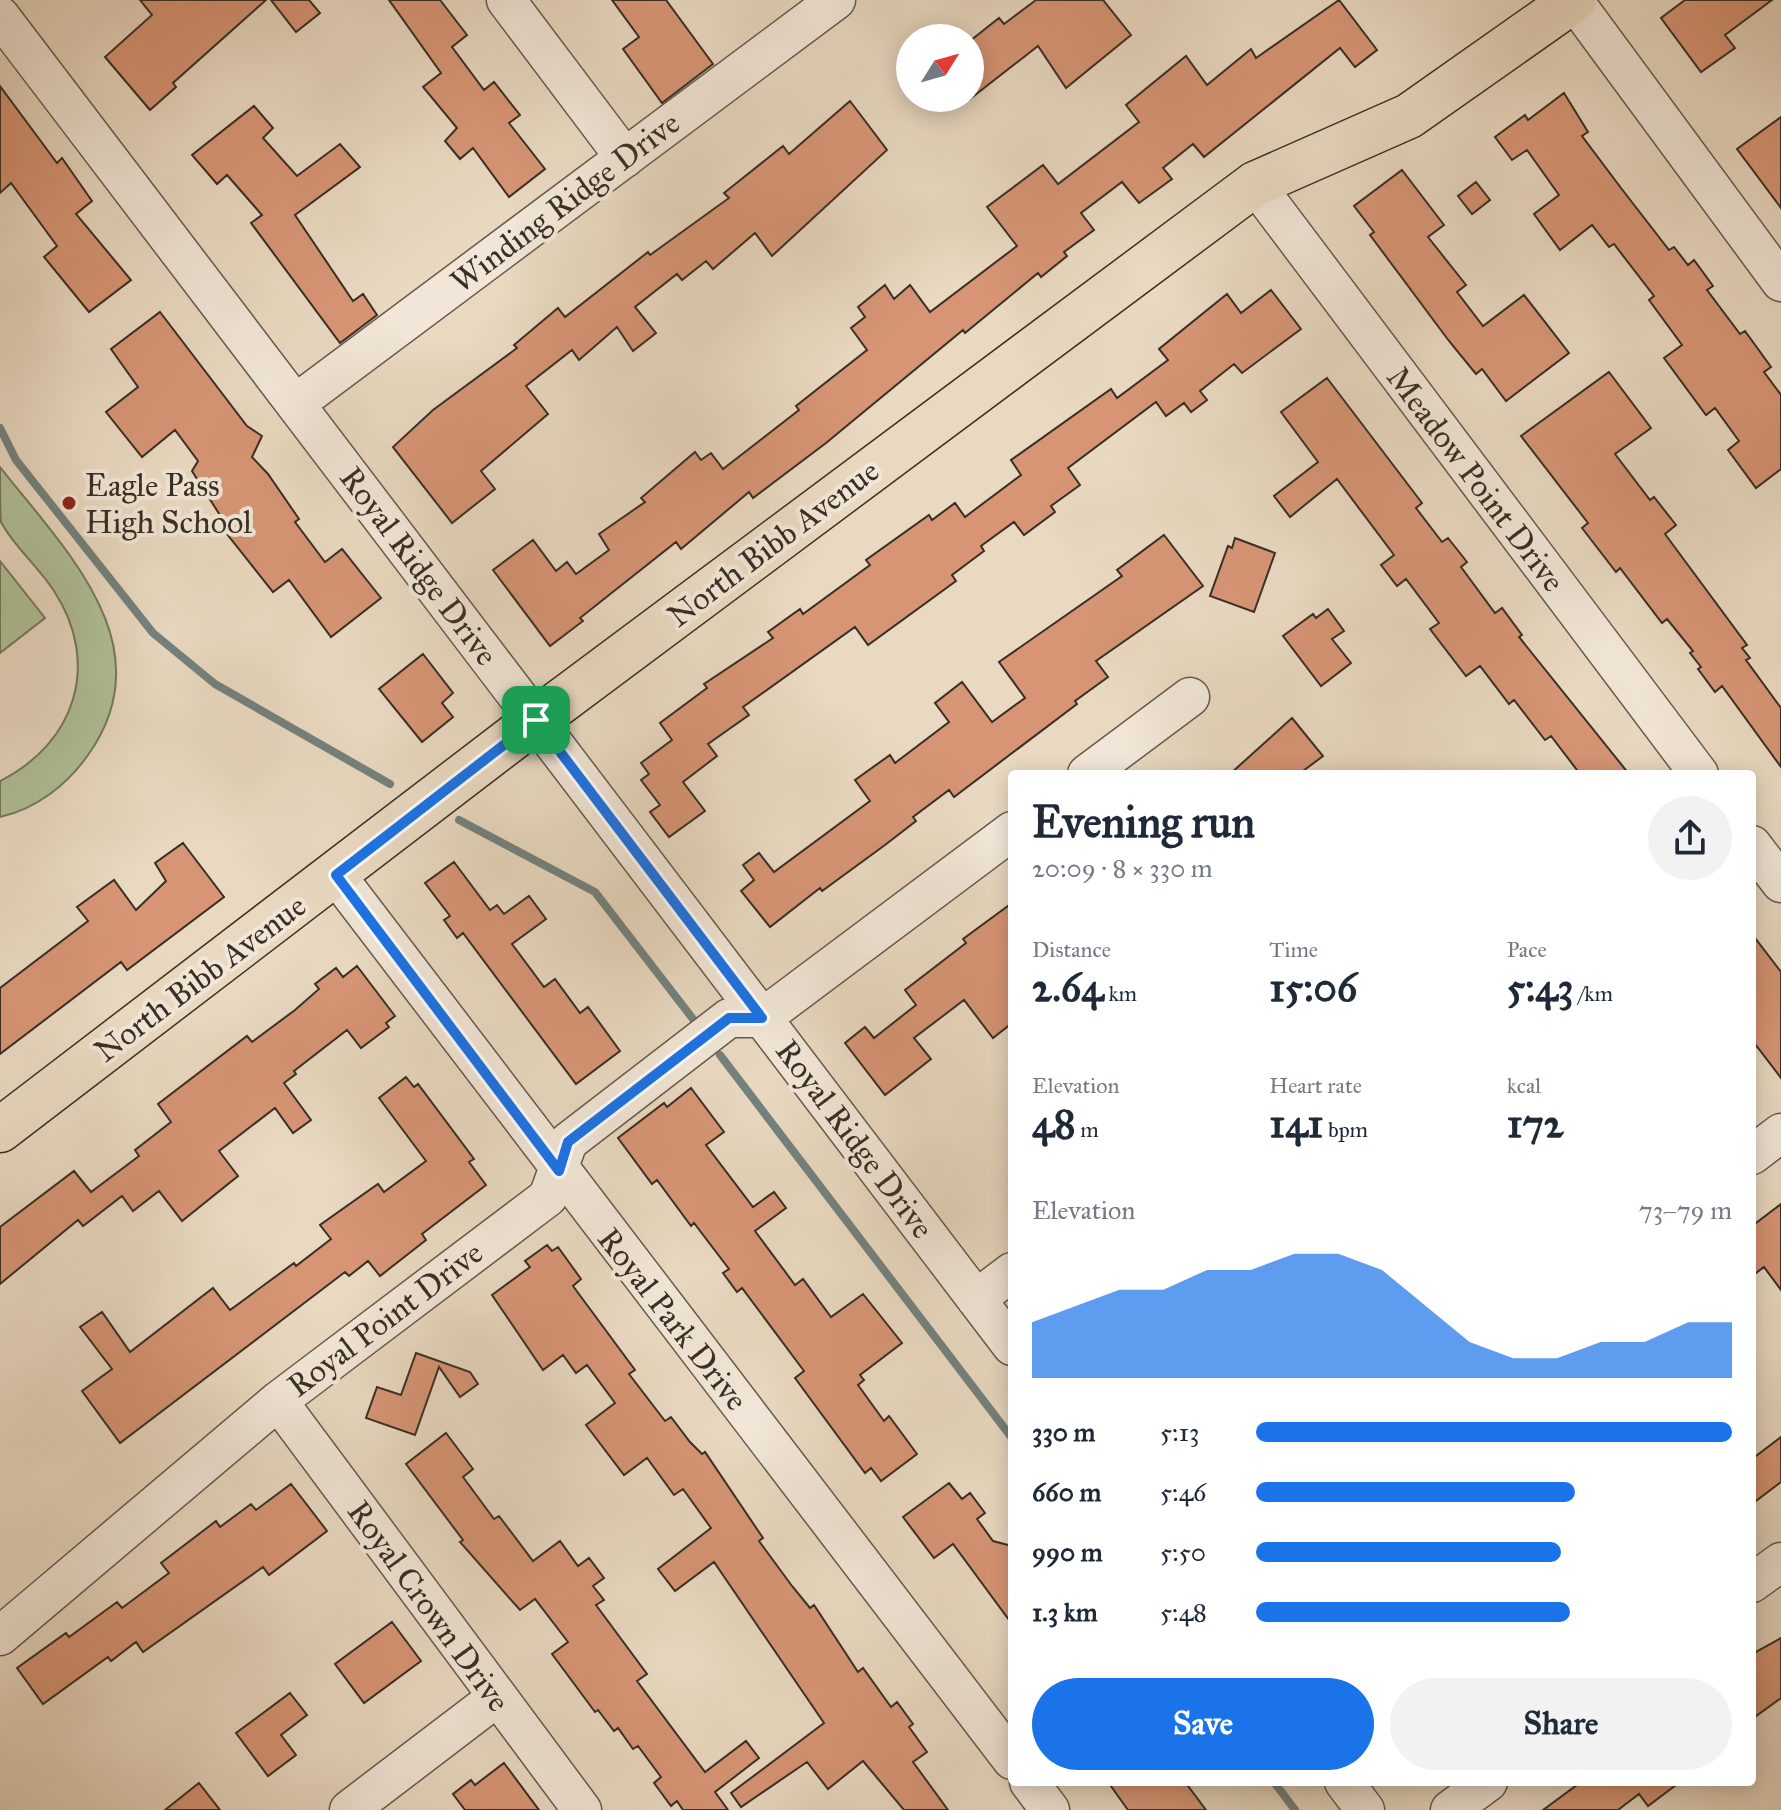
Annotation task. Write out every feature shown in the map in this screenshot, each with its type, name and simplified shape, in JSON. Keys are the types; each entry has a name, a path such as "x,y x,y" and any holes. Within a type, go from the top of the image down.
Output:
{"main road":[{"name":"North Bibb Avenue","path":"0,1130 536,720 1255,184 1409,116 1574,0"}],"street":[{"path":"0,14 18,0"},
{"path":"506,0 625,158"},
{"name":"Winding Ridge Drive","path":"295,404 836,0"},
{"path":"1574,0 1780,278"},
{"name":"Royal Ridge Drive","path":"0,14 1008,1341"},
{"name":"Meadow Point Drive","path":"1255,184 1696,770"},
{"path":"1092,770 1190,697"},
{"path":"762,1018 1008,834"},
{"path":"1756,850 1781,883"},
{"name":"Royal Park Drive","path":"336,875 559,1171 1008,1755"},
{"name":"Royal Point Drive","path":"0,1636 278,1401 548,1197 568,1142 729,1018 762,1018"},
{"path":"1756,1152 1781,1133"},
{"path":"976,1299 1008,1275"},
{"name":"Royal Crown Drive","path":"278,1401 582,1810"},
{"path":"1756,1580 1781,1562"},
{"path":"349,1810 496,1698"},
{"path":"1032,1786 1050,1810"},
{"path":"1347,1786 1365,1810"},
{"path":"1450,1810 1483,1786"}],"green space":[{"path":"0,467 77,566 98,601 112,638 116,676 109,715 80,766 38,802 0,817 0,781 26,765 47,745 63,723 73,699 78,673 76,646 68,618 48,582 1,522"},
{"path":"0,561 45,618 0,653"}],"building":[{"path":"140,0 266,0 173,83 176,87 150,110 105,57 152,15"},
{"path":"271,0 309,0 320,13 296,32"},
{"path":"389,0 440,0 467,35 452,47 484,90 494,82 520,115 509,123 545,169 509,197 473,148 460,159 445,141 457,128 423,87 441,73"},
{"path":"612,0 666,0 713,64 662,103 623,49 639,37"},
{"path":"1036,0 1103,0 1131,35 1066,88 1038,46 984,88 984,30 999,18 1004,24"},
{"path":"1339,0 1377,50 1355,67 1340,48 1204,157 1193,144 1163,168 1172,179 1139,203 1122,182 1081,213 1094,230 1064,252 1067,256 1041,277 1038,273 965,333 963,330 826,443 753,498 749,492 681,549 676,542 580,618 583,621 550,646 493,570 533,540 556,571 567,562 576,574 609,550 599,534 645,502 641,498 695,452 701,460 711,453 723,469 799,410 796,406 867,350 851,328 865,317 858,307 885,285 894,299 910,285 930,312 1017,246 987,207 1043,165 1058,184 1139,122 1126,105 1186,56 1207,85 1251,49 1256,58"},
{"path":"1685,0 1772,0 1725,35 1735,48 1701,72 1661,18"},
{"path":"0,86 57,163 62,158 92,201 76,214 131,280 89,312 44,257 57,246 11,183 0,193"},
{"path":"1564,93 1588,132 1582,136 1621,188 1669,250 1674,247 1688,265 1694,260 1713,286 1707,290 1740,334 1745,331 1771,367 1764,372 1781,395 1781,469 1756,488 1728,450 1739,441 1715,408 1706,415 1664,358 1682,345 1649,300 1654,296 1614,244 1609,247 1592,225 1560,250 1534,214 1559,195 1527,150 1512,160 1495,137 1525,115 1528,120"},
{"path":"850,101 887,150 772,256 755,233 713,269 706,261 682,280 677,274 635,307 656,333 633,351 617,327 579,360 572,350 526,386 548,414 481,471 495,489 452,523 393,447 433,410 517,348 514,345 558,308 565,317 648,252 650,255 729,198 724,193 783,146 789,154"},
{"path":"254,106 273,128 263,138 297,176 340,144 360,167 295,215 353,301 363,294 377,315 340,343 251,223 262,215 227,175 217,184 192,155"},
{"path":"1781,117 1781,208 1737,149"},
{"path":"1402,170 1444,225 1428,237 1466,285 1457,292 1483,326 1524,295 1569,353 1506,401 1482,369 1476,374 1449,341 1370,235 1374,232 1354,206"},
{"path":"1476,182 1490,200 1472,214 1458,196"},
{"path":"1271,290 1301,329 1242,373 1234,364 1200,391 1207,400 1191,412 1184,403 1166,416 1156,402 1068,468 1080,485 1051,506 1055,512 1024,535 1014,522 981,546 984,551 952,575 956,581 868,645 855,627 743,707 749,715 708,744 717,756 683,782 705,811 669,837 650,812 660,805 641,780 649,774 641,763 672,740 660,723 707,688 704,684 773,638 768,632 800,609 803,614 870,565 866,560 929,515 932,520 955,503 965,517 1021,475 1011,460 1111,389 1117,398 1168,360 1159,349 1227,294 1241,313"},
{"path":"160,312 247,426 262,436 252,457 268,474 299,519 295,522 325,562 342,549 381,598 331,637 289,580 273,592 227,534 230,531 192,471 198,461 175,430 142,457 106,412 138,387 111,349"},
{"path":"1609,372 1651,428 1615,454 1650,500 1654,497 1676,525 1665,534 1747,645 1742,648 1750,658 1746,660 1781,708 1781,767 1722,686 1715,692 1698,669 1701,667 1690,653 1693,651 1667,619 1662,623 1620,568 1616,572 1582,528 1588,523 1521,436"},
{"path":"1327,378 1422,503 1416,508 1442,542 1448,538 1467,562 1461,567 1495,613 1502,608 1522,635 1519,637 1626,770 1577,770 1551,736 1545,740 1514,700 1509,704 1480,666 1466,676 1430,629 1439,623 1406,579 1397,586 1381,565 1394,555 1337,479 1290,517 1274,496 1318,462 1281,412"},
{"path":"1164,535 1203,586 1096,661 1108,677 1075,701 1077,704 954,797 949,790 913,817 916,821 885,845 822,891 820,888 770,927 741,891 754,880 743,865 759,853 774,872 870,801 855,780 890,755 895,763 949,722 935,703 962,682 992,722 1025,698 999,662 1122,576 1117,570"},
{"path":"1235,538 1275,553 1254,612 1210,596 1228,546 1232,548"},
{"path":"1328,609 1344,631 1332,639 1351,663 1321,686 1283,636 1313,614 1316,618"},
{"path":"423,654 453,693 442,703 453,717 422,742 379,689"},
{"path":"1292,718 1323,756 1304,770 1234,770"},
{"path":"183,843 224,897 127,970 121,962 0,1054 0,988 88,921 77,907 114,880 136,910 166,881 155,863"},
{"path":"454,862 490,910 497,905 504,914 529,896 546,919 512,944 544,987 555,979 580,1013 588,1007 620,1051 576,1084 463,933 457,938 444,920 450,916 425,883"},
{"path":"1008,906 1008,1026 993,1038 964,1000 914,1038 931,1059 885,1095 845,1043 865,1027 874,1038 916,1005 905,990 966,943 963,939"},
{"path":"1756,939 1781,972 1781,1078 1756,1045"},
{"path":"357,966 395,1016 386,1023 389,1027 361,1048 347,1030 294,1071 296,1074 284,1083 311,1120 293,1133 275,1108 219,1151 238,1176 182,1221 159,1191 133,1211 122,1196 83,1226 78,1220 0,1284 0,1227 74,1171 91,1192 139,1156 135,1150 171,1122 158,1104 247,1036 252,1042 295,1010 319,989 315,984 336,968 343,977"},
{"path":"406,1077 414,1087 418,1084 474,1159 469,1162 486,1185 422,1234 426,1240 380,1276 368,1261 349,1276 345,1272 120,1443 82,1391 112,1369 80,1327 102,1312 130,1352 213,1288 230,1310 294,1263 296,1266 331,1239 320,1225 378,1184 384,1192 426,1161 379,1098"},
{"path":"691,1088 724,1132 706,1145 753,1207 774,1192 786,1208 755,1231 795,1285 803,1279 831,1317 863,1294 902,1343 860,1375 864,1380 858,1385 884,1421 889,1416 917,1454 881,1481 871,1468 865,1473 795,1378 804,1371 742,1288 737,1292 723,1273 729,1269 694,1223 691,1226 657,1180 652,1184 618,1138 664,1103 667,1107"},
{"path":"1781,1204 1781,1290 1764,1267 1756,1273 1756,1223"},
{"path":"547,1245 552,1251 558,1247 581,1279 573,1286 635,1370 629,1374 665,1421 671,1417 690,1442 702,1454 705,1452 763,1538 759,1541 810,1608 814,1605 858,1672 863,1668 891,1707 897,1702 913,1724 909,1727 927,1752 913,1762 948,1810 904,1810 863,1761 828,1789 807,1762 741,1807 731,1793 824,1723 714,1562 675,1591 658,1569 711,1528 683,1489 674,1495 647,1458 624,1475 586,1425 615,1403 587,1365 576,1373 563,1355 543,1370 492,1295 530,1267 525,1261"},
{"path":"416,1353 470,1372 478,1384 460,1397 439,1367 415,1435 366,1418 377,1387 401,1395"},
{"path":"446,1433 473,1469 463,1477 494,1519 499,1516 533,1561 560,1541 578,1566 589,1558 604,1578 593,1586 604,1600 596,1605 647,1674 637,1681 705,1772 746,1741 759,1758 715,1792 728,1810 683,1810 677,1801 671,1806 654,1783 661,1777 638,1746 633,1749 618,1728 614,1731 598,1710 595,1712 552,1654 568,1642 535,1599 520,1610 460,1542 463,1540 406,1464"},
{"path":"1781,1437 1781,1482 1756,1501 1756,1456"},
{"path":"949,1483 962,1499 970,1493 985,1513 977,1519 993,1541 1008,1545 1008,1619 953,1544 934,1558 903,1517"},
{"path":"291,1484 327,1531 269,1575 263,1567 143,1652 136,1642 111,1661 108,1657 43,1704 17,1668 66,1633 69,1637 117,1602 122,1608 169,1573 161,1563 216,1521 220,1527 251,1504 256,1510"},
{"path":"392,1622 421,1661 364,1703 335,1664"},
{"path":"1781,1638 1781,1698 1756,1716 1756,1652"},
{"path":"290,1693 307,1715 281,1735 296,1755 268,1776 236,1733"},
{"path":"504,1763 539,1810 465,1810 453,1794 471,1780 475,1785"},
{"path":"199,1783 220,1810 165,1810"},
{"path":"1111,1786 1188,1786 1206,1810 1128,1810"},
{"path":"1576,1786 1675,1786 1648,1806 1639,1794 1618,1810 1543,1810"}],"waterway":[{"path":"0,428 16,460 153,633 215,684 390,784"},
{"path":"459,820 595,892 693,1019"},
{"path":"720,1055 1008,1433"},
{"path":"1277,1786 1295,1810"}],"place":[{"name":"Eagle Pass High School","path":"69,503"}],"route":[{"path":"536,720 762,1018 729,1018 568,1142 559,1171 336,875 536,720"}]}
